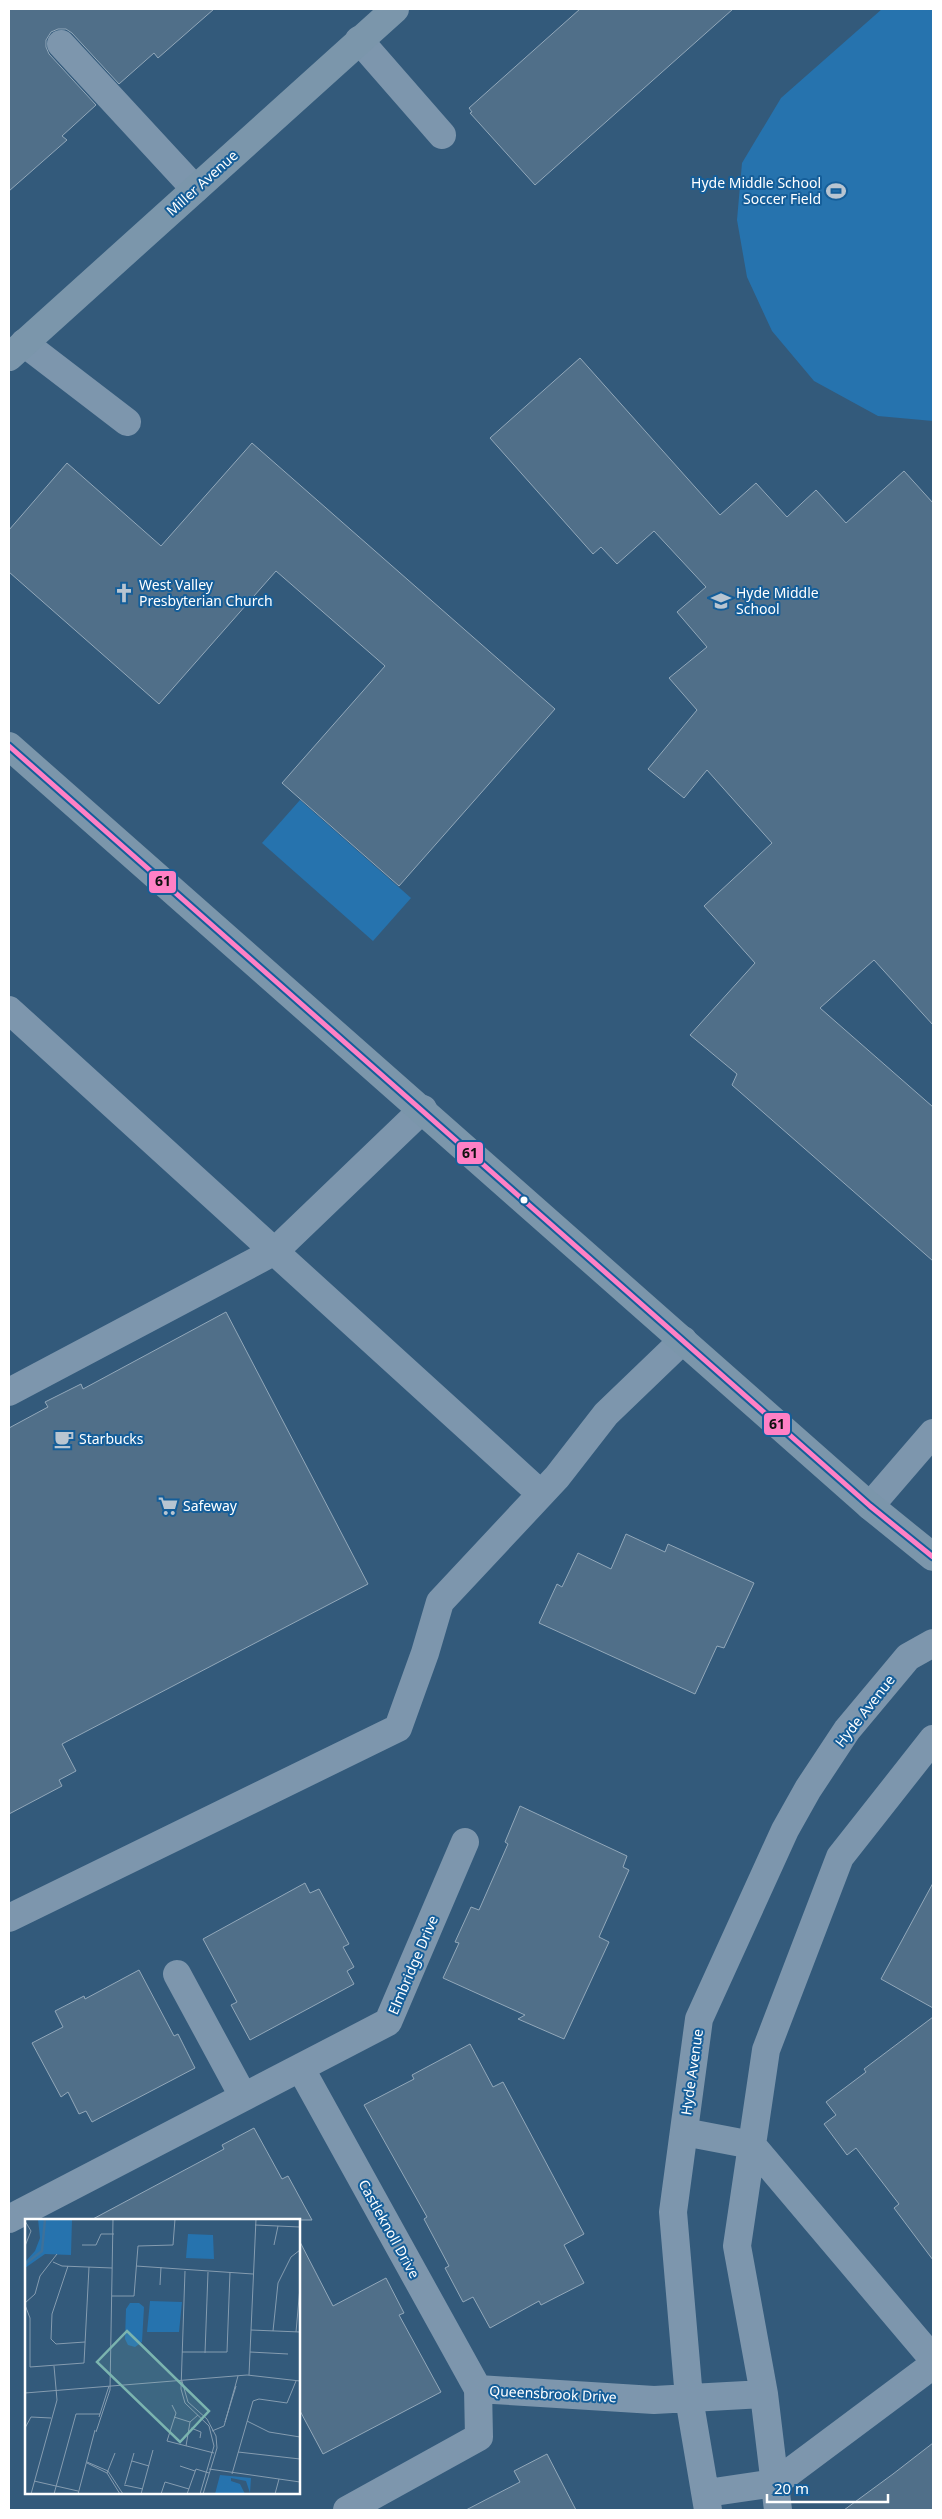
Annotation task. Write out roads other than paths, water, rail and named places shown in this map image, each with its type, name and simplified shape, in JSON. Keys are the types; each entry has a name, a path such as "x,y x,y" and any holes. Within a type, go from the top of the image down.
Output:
{"main road":[{"name":"Miller Avenue","path":"17,350 394,9"},
{"path":"9,746 870,1506 933,1557"}],"street":[{"path":"359,40 442,135"},
{"path":"61,44 194,189"},
{"path":"17,350 127,422"},
{"path":"9,1010 541,1494"},
{"path":"9,1392 275,1251 423,1110"},
{"path":"9,1918 398,1728 425,1653 440,1602 557,1478 606,1414 683,1340"},
{"path":"870,1506 933,1433"},
{"name":"Hyde Avenue","path":"707,2502 689,2398 673,2212 699,2019 785,1830 808,1789 847,1730 908,1657 933,1643"},
{"path":"778,2510 764,2394 737,2246 766,2050 840,1858 933,1739"},
{"name":"Elmbridge Drive","path":"9,2219 388,2022 466,1842"},
{"path":"177,1974 243,2096"},
{"name":"Castleknoll Drive","path":"300,2069 478,2389"},
{"path":"684,2132 752,2145 933,2359"},
{"path":"707,2502 776,2482 933,2365"},
{"name":"Queensbrook Drive","path":"347,2510 381,2502 479,2437 478,2389 654,2400 764,2394"}],"place":[{"name":"Hyde Middle School Soccer Field","path":"836,191"},
{"name":"West Valley Presbyterian Church","path":"124,593"},
{"name":"Hyde Middle School","path":"721,601"},
{"name":"Starbucks","path":"64,1439"},
{"name":"Safeway","path":"168,1506"}]}
